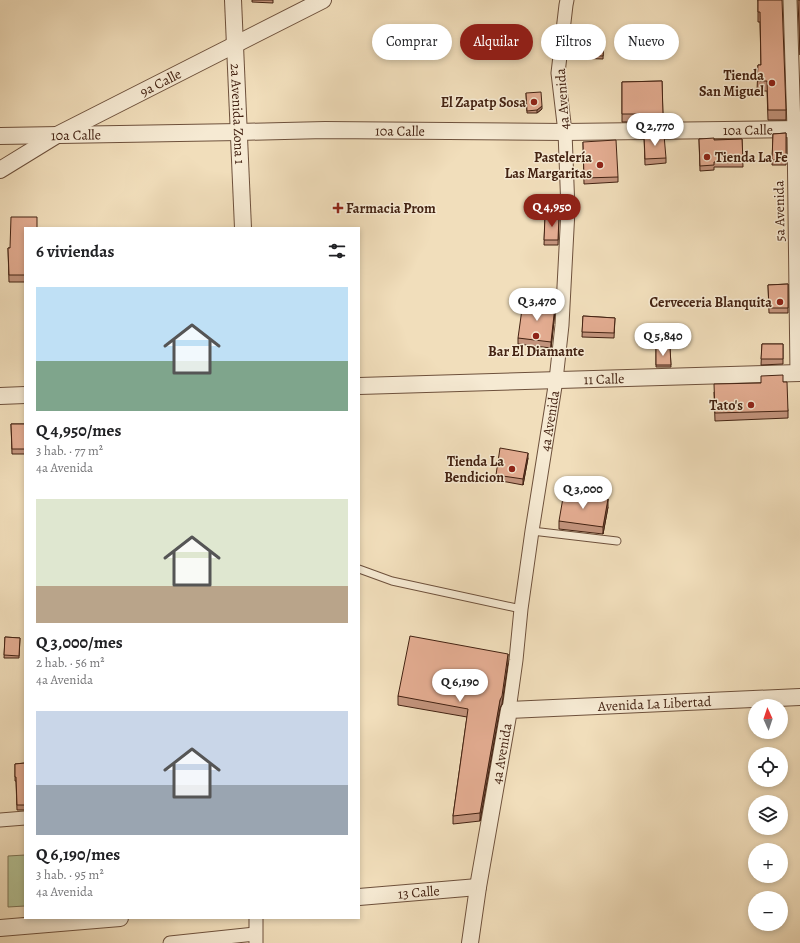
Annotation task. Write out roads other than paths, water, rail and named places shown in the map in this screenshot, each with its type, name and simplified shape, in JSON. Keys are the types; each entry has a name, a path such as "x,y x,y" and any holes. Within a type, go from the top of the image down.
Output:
{"street":[{"name":"2a Avenida Zona 1","path":"233,0 243,227"},
{"name":"9a Calle","path":"0,170 57,135 323,0"},
{"name":"4a Avenida","path":"470,943 478,887 509,710 521,609 556,380 562,325 568,210 565,132 558,73 567,0"},
{"name":"5a Avenida","path":"790,0 797,129 799,373"},
{"name":"10a Calle","path":"0,136 325,130 565,132 797,129"},
{"name":"11 Calle","path":"360,386 799,373"},
{"path":"0,396 24,395"},
{"name":"Avenida La Libertad","path":"509,710 800,697"},
{"path":"0,820 24,818"},
{"name":"13 Calle","path":"360,897 478,887"},
{"path":"0,928 108,919"},
{"path":"170,943 255,938 256,919"}],"lane":[{"path":"532,531 617,541"},
{"path":"360,569 392,581 521,609"}],"place":[{"name":"Tienda San Miguel","path":"772,83"},
{"name":"El Zapatp Sosa","path":"534,102"},
{"name":"Tienda La Fe","path":"707,157"},
{"name":"Pastelería Las Margaritas","path":"600,165"},
{"name":"Farmacia Prom","path":"338,208"},
{"name":"Cerveceria Blanquita","path":"780,302"},
{"name":"Bar El Diamante","path":"536,336"},
{"name":"Tato's","path":"751,405"},
{"name":"Tienda La Bendicion","path":"512,469"}]}
